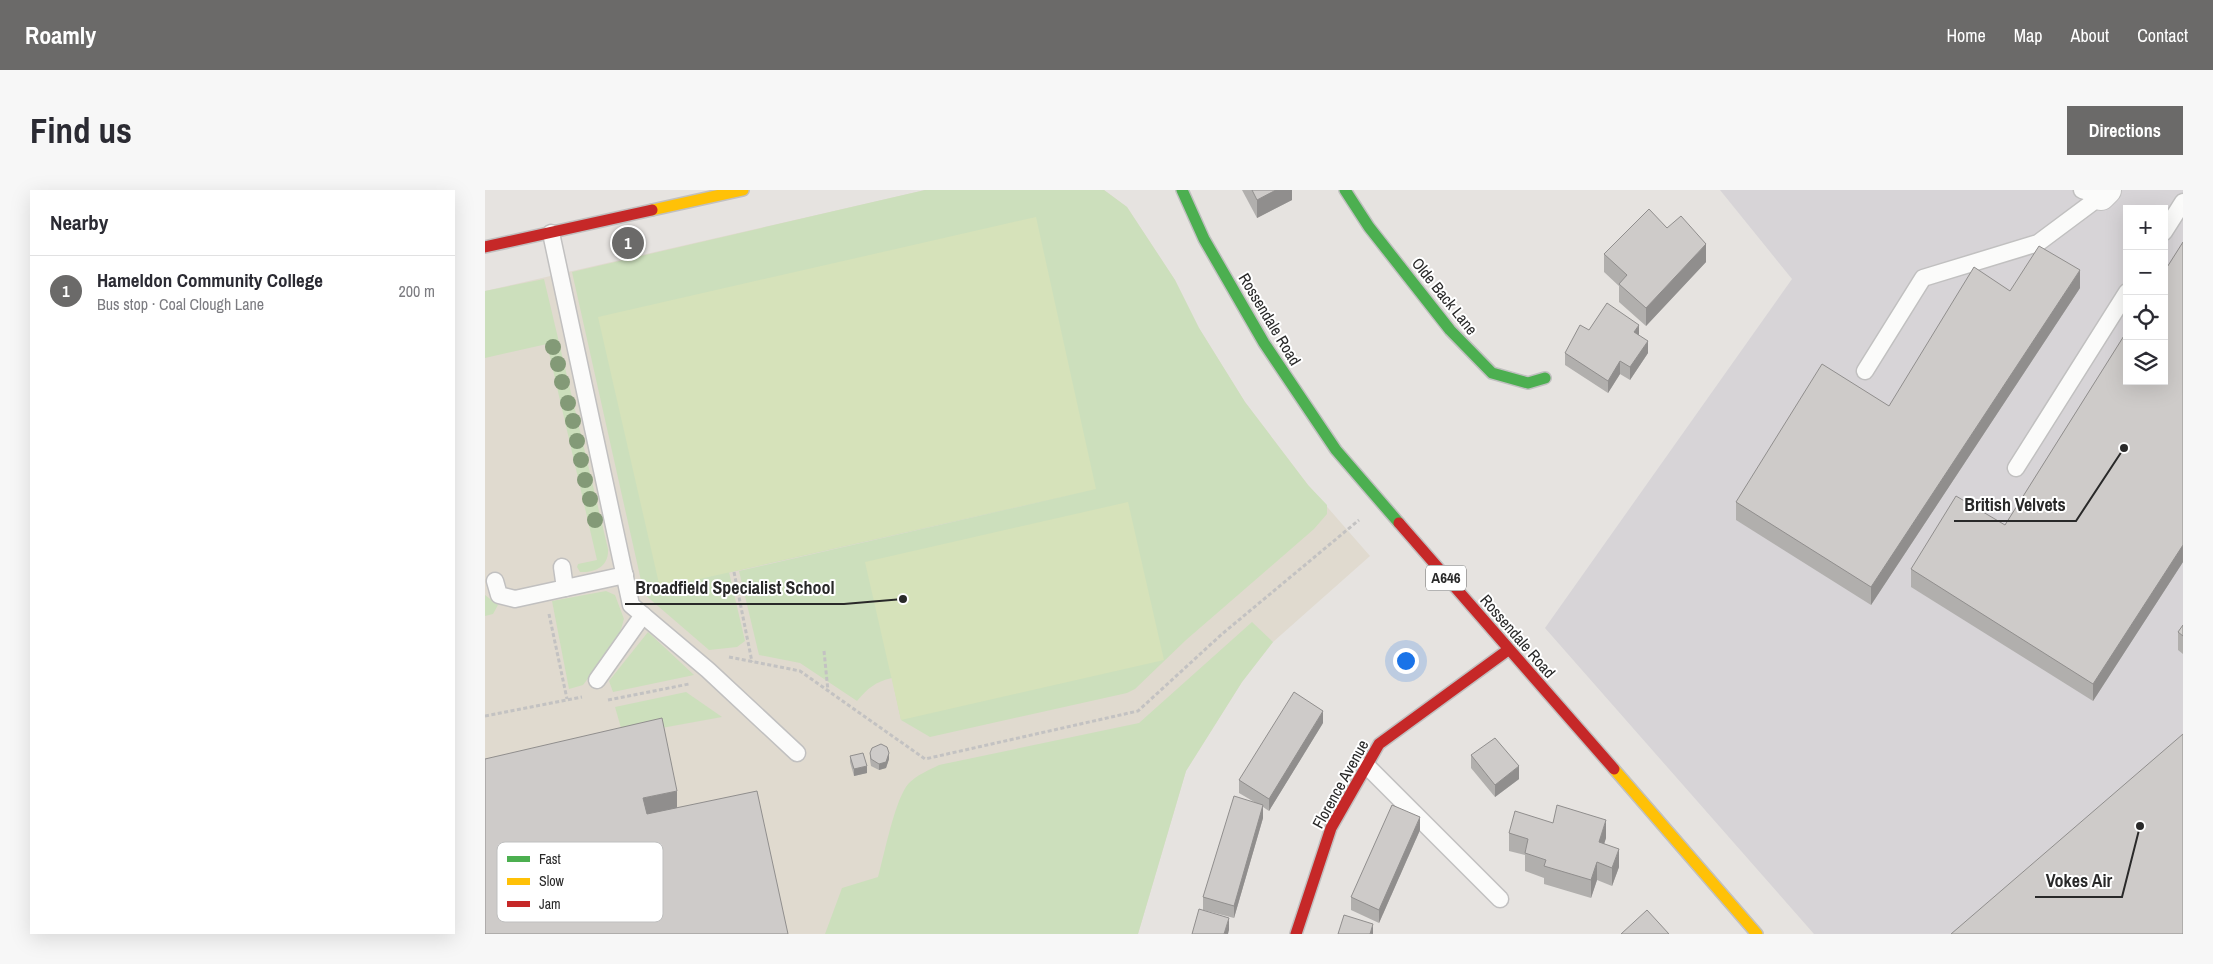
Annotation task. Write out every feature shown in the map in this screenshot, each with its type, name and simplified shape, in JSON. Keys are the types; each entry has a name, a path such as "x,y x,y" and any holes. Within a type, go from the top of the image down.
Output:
{"main road":[{"path":"485,247 743,190"},
{"name":"Rossendale Road","path":"1182,190 1204,240 1264,343 1335,450 1757,934"},
{"name":"Olde Back Lane","path":"1345,190 1369,227 1450,330 1492,373 1528,384 1545,378"},
{"name":"Florence Avenue","path":"1296,934 1331,828 1379,744 1508,650"}],"lane":[{"path":"1865,372 1923,278 2038,243 2097,191"},
{"path":"2168,226 2183,202"},
{"path":"551,233 631,605 708,670 797,753"},
{"path":"2016,468 2125,295"},
{"path":"562,567 565,588"},
{"path":"495,581 499,595 515,599 625,575"},
{"path":"597,680 643,615"},
{"path":"1367,766 1500,899"}],"path":[{"path":"721,655 800,671 925,759 1139,711 1222,634 1381,502"},
{"path":"734,572 753,662"},
{"path":"545,593 567,699"},
{"path":"823,651 829,691"}],"shaded area":[{"path":"925,190 1104,190 1127,207 1175,280 1199,328 1245,402 1308,485 1370,556 1273,642 1242,682 1186,771 1138,934 485,934 485,291"},
{"path":"1720,190 2183,190 2183,934 1814,934 1545,628 1792,279"}],"green space":[{"path":"925,190 1104,190 1127,207 1175,280 1199,328 1245,402 1308,485 1327,505 1327,514 1314,529 1186,640 1135,689 1127,693 930,737 901,720 892,678 872,686 857,701 800,663 759,655 739,571 1096,489 729,572 745,641 737,647 709,650 644,594 572,272"},
{"path":"1036,217 1096,489 660,588 598,317"},
{"path":"544,279 608,549 608,555 604,564 596,570 586,572 580,572 577,567 578,564 597,560 547,344 485,358 485,291"},
{"path":"1128,502 1164,660 901,720 865,562"},
{"path":"606,591 615,595 624,619 618,639 583,685 569,689 552,601"},
{"path":"485,595 498,605 493,614 485,616"},
{"path":"1252,622 1273,642 1242,682 1186,771 1138,934 825,934 842,888 878,877 899,801 909,783 939,765 1139,723"},
{"path":"648,632 694,675 613,692 609,681"},
{"path":"686,692 722,717 623,735 615,707"}],"building":[{"path":"1252,190 1276,190 1257,200"},
{"path":"1649,209 1667,228 1681,216 1706,244 1646,308 1619,284 1627,275 1604,254"},
{"path":"2183,242 2183,545 2093,684 1911,569 1956,496 2005,525 2123,337 2123,385 2168,385 2168,266"},
{"path":"2039,246 2080,270 1871,587 1736,502 1822,364 1889,406 1974,267 2010,291"},
{"path":"1607,303 1639,325 1634,332 1648,341 1630,367 1620,361 1608,381 1565,353 1580,325 1589,330"},
{"path":"2183,625 2183,636 2178,632"},
{"path":"1294,692 1323,711 1269,799 1239,780"},
{"path":"662,718 677,791 643,798 647,814 757,791 788,934 485,934 485,759"},
{"path":"2183,734 2183,934 1951,934"},
{"path":"1495,738 1519,766 1495,785 1471,755"},
{"path":"881,744 887,747 889,753 886,762 879,764 871,759 870,753 872,748"},
{"path":"863,753 867,766 854,769 850,756"},
{"path":"1234,796 1263,805 1234,906 1203,897"},
{"path":"1392,805 1420,817 1379,910 1351,897"},
{"path":"1557,805 1606,820 1599,842 1619,849 1612,868 1597,862 1591,880 1544,866 1546,860 1525,853 1528,839 1509,833 1515,811 1553,823"},
{"path":"1199,909 1229,918 1224,934 1192,934"},
{"path":"1647,910 1669,934 1621,934"},
{"path":"1344,915 1373,924 1370,934 1338,934"}],"traffic: fast":[{"path":"1182,190 1204,239 1264,343 1336,450 1399,523"},
{"path":"1345,190 1369,227 1450,330 1492,373 1528,383 1545,378"}],"traffic: slow":[{"path":"652,210 743,190"},
{"path":"1614,769 1757,934"}],"traffic: jam":[{"path":"485,247 652,210"},
{"path":"1399,523 1614,769"},
{"path":"1296,934 1331,828 1379,744 1508,650"}],"place":[{"name":"Hameldon Community College","path":"628,243"},
{"name":"British Velvets","path":"2124,448"},
{"name":"Broadfield Specialist School","path":"903,599"},
{"name":"Vokes Air","path":"2140,826"}]}
